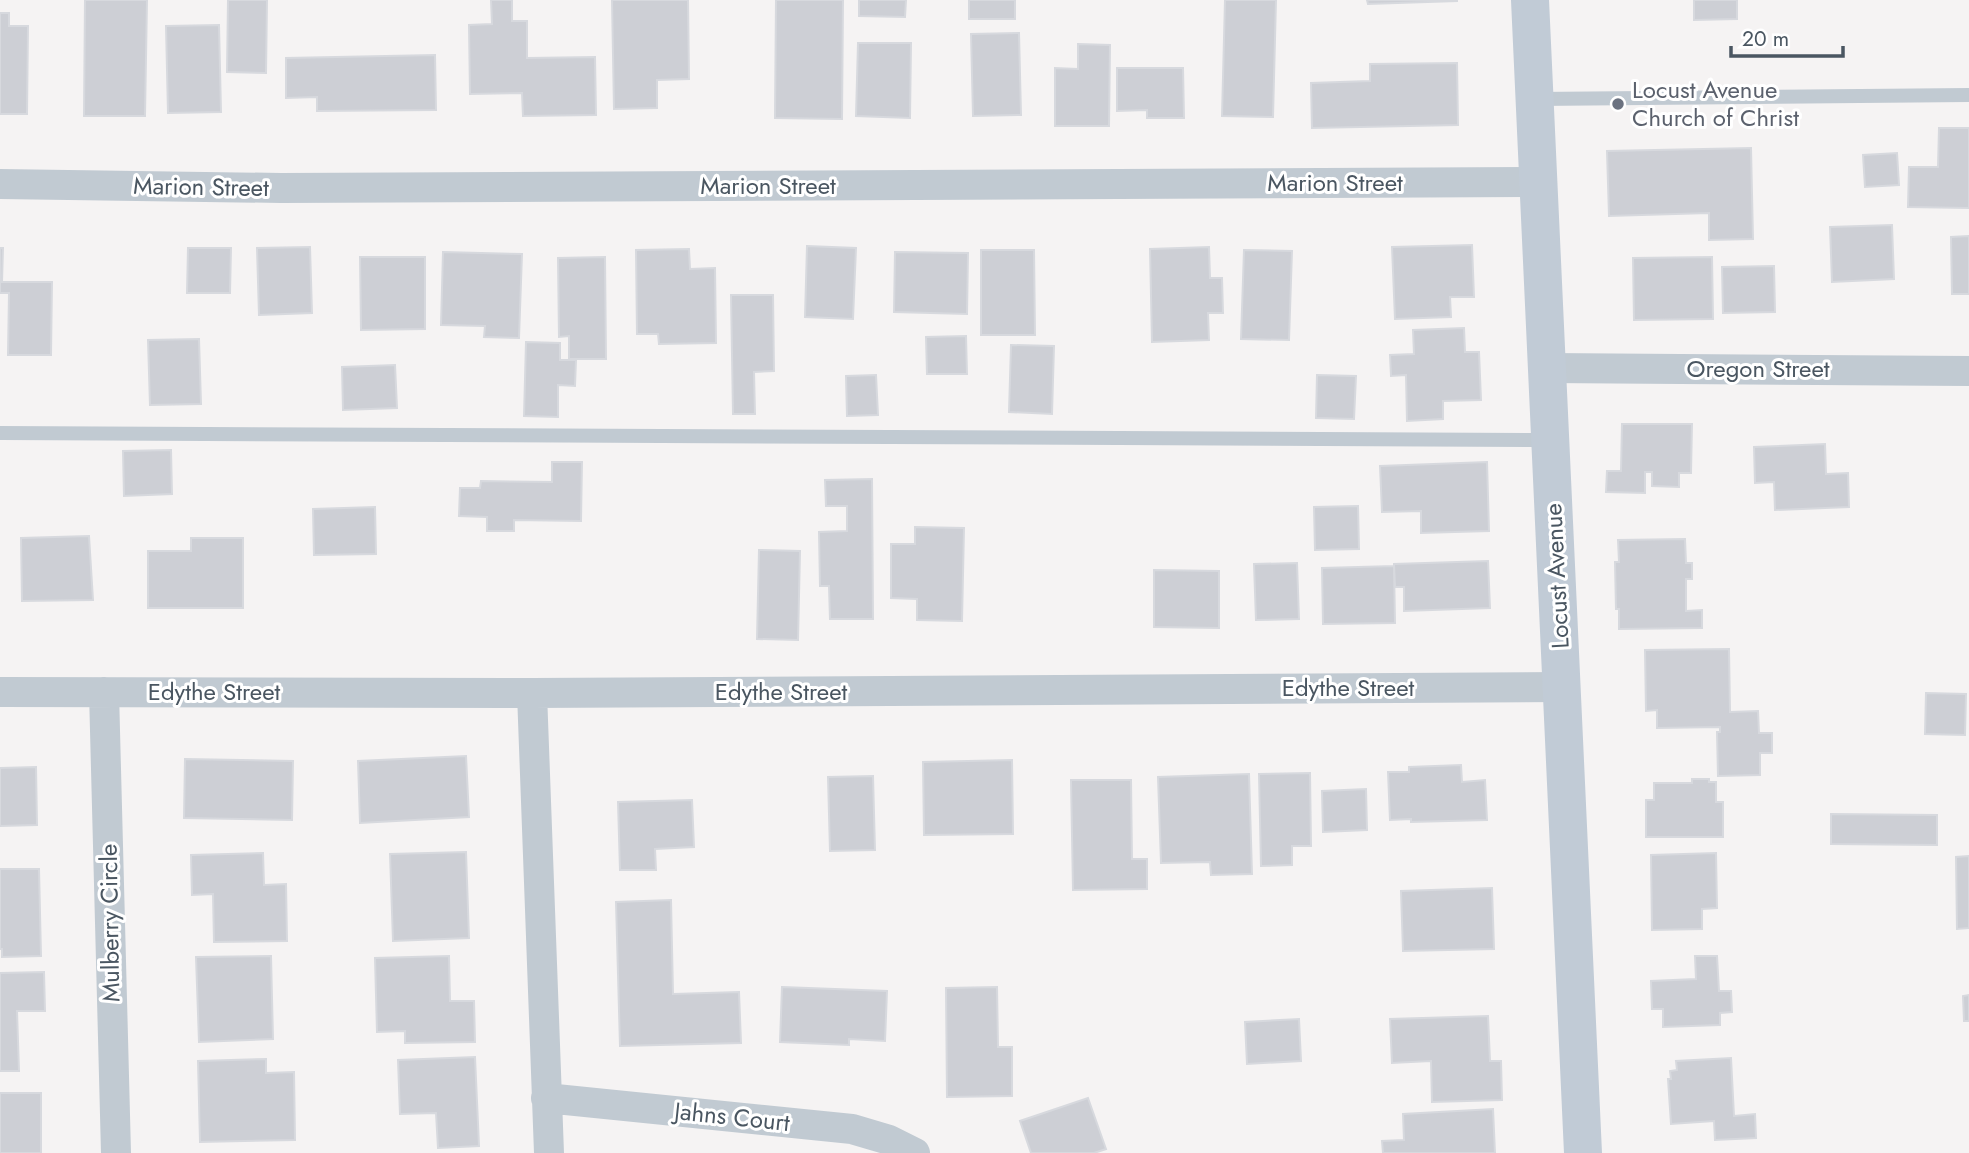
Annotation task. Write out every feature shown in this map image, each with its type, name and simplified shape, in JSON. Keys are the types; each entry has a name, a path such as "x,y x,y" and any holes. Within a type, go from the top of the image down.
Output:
{"street":[{"name":"Locust Avenue","path":"1530,0 1583,1153"},
{"name":"Marion Street","path":"0,184 294,188 1537,182"},
{"name":"Oregon Street","path":"1548,368 1969,371"},
{"name":"Edythe Street","path":"0,692 532,693 1562,687"},
{"name":"Mulberry Circle","path":"104,692 116,1153"},
{"path":"532,693 549,1153"},
{"name":"Jahns Court","path":"546,1098 852,1129 889,1140 915,1153"}],"lane":[{"path":"1534,99 1969,95"},
{"path":"0,433 1550,440"}],"building":[{"path":"85,0 147,0 145,116 84,116"},
{"path":"228,0 267,0 266,73 227,72"},
{"path":"491,0 512,0 512,21 527,21 527,58 595,57 596,115 523,116 522,93 470,94 469,25 492,24"},
{"path":"612,0 688,0 689,79 657,80 657,108 614,109"},
{"path":"776,0 843,0 842,119 775,118"},
{"path":"859,0 906,0 905,17 859,16"},
{"path":"969,0 1015,0 1015,19 969,19"},
{"path":"1225,0 1276,0 1273,117 1222,116"},
{"path":"1367,0 1457,0 1457,1 1368,4"},
{"path":"1694,0 1737,0 1737,19 1694,20"},
{"path":"0,13 9,13 9,26 28,26 27,114 0,114"},
{"path":"219,25 221,112 168,113 166,26"},
{"path":"1019,33 1021,115 973,116 971,34"},
{"path":"858,43 911,43 910,118 856,116"},
{"path":"1078,44 1110,45 1109,126 1055,126 1055,68 1078,69"},
{"path":"435,55 436,110 317,111 317,97 286,98 286,58"},
{"path":"1457,63 1458,125 1312,128 1311,83 1370,81 1370,64"},
{"path":"1117,68 1183,68 1184,118 1147,118 1147,110 1117,111"},
{"path":"1939,128 1969,128 1969,208 1908,207 1909,167 1938,167"},
{"path":"1751,148 1753,239 1709,240 1709,213 1609,216 1607,151"},
{"path":"1897,153 1899,185 1865,187 1863,155"},
{"path":"1892,225 1894,279 1832,282 1830,227"},
{"path":"1969,236 1969,294 1952,294 1951,237"},
{"path":"1472,245 1474,297 1450,297 1451,317 1395,319 1392,247"},
{"path":"807,246 856,248 853,319 805,317"},
{"path":"310,247 312,313 259,315 257,248"},
{"path":"1209,247 1210,278 1222,278 1223,313 1208,313 1209,340 1152,342 1150,249"},
{"path":"0,248 3,248 2,282 52,282 51,355 8,355 9,293 0,293"},
{"path":"188,248 231,248 230,293 187,293"},
{"path":"689,249 690,269 715,268 716,343 659,344 658,334 637,334 636,250"},
{"path":"981,250 1034,250 1035,335 981,335"},
{"path":"1244,250 1292,251 1289,340 1241,339"},
{"path":"443,252 522,254 519,338 484,337 485,326 441,325"},
{"path":"895,252 968,253 967,314 894,312"},
{"path":"360,257 425,257 425,329 361,330"},
{"path":"605,257 606,359 569,359 569,336 559,337 558,258"},
{"path":"1712,257 1713,319 1634,320 1633,258"},
{"path":"1774,266 1775,312 1723,313 1722,267"},
{"path":"731,295 773,295 774,371 754,372 755,414 733,414"},
{"path":"1464,328 1465,352 1479,352 1481,400 1443,401 1443,419 1407,421 1406,375 1391,376 1390,355 1414,354 1413,330"},
{"path":"966,336 967,374 927,374 926,337"},
{"path":"199,339 201,404 150,405 148,340"},
{"path":"526,342 560,343 560,360 576,360 575,386 558,385 558,417 524,416"},
{"path":"1011,345 1054,346 1052,414 1009,412"},
{"path":"395,365 397,408 343,410 342,367"},
{"path":"876,375 878,415 847,416 846,376"},
{"path":"1317,375 1356,376 1354,419 1316,418"},
{"path":"1622,424 1692,424 1691,473 1679,473 1679,487 1652,486 1652,472 1645,472 1645,493 1606,492 1607,471 1621,471"},
{"path":"1825,444 1826,474 1848,473 1849,507 1775,510 1774,482 1755,483 1754,447"},
{"path":"171,450 172,494 124,496 123,451"},
{"path":"552,462 582,462 581,521 514,520 514,531 487,531 487,517 459,516 460,488 480,488 481,481 552,482"},
{"path":"1487,462 1489,531 1421,533 1421,511 1382,512 1380,466"},
{"path":"872,479 873,619 830,619 829,586 820,586 819,532 847,531 847,506 826,506 825,480"},
{"path":"1358,506 1359,549 1315,550 1314,507"},
{"path":"375,507 376,554 314,555 313,509"},
{"path":"915,527 964,528 962,621 917,620 917,599 891,598 891,544 915,544"},
{"path":"89,536 93,600 22,601 21,538"},
{"path":"191,538 243,538 243,608 148,608 148,551 191,551"},
{"path":"1685,539 1686,563 1692,563 1692,579 1686,579 1686,611 1702,610 1702,628 1619,629 1615,562 1619,562 1618,540"},
{"path":"759,550 800,551 798,640 757,639"},
{"path":"1488,561 1490,608 1404,611 1404,587 1395,587 1394,564"},
{"path":"1297,563 1299,619 1256,620 1254,564"},
{"path":"1394,566 1395,623 1323,624 1322,568"},
{"path":"1154,570 1219,571 1219,628 1154,627"},
{"path":"1729,649 1730,712 1758,711 1759,733 1772,733 1772,753 1760,753 1760,775 1718,776 1717,732 1720,732 1720,727 1657,728 1657,710 1646,711 1645,650"},
{"path":"1926,693 1966,694 1965,735 1925,734"},
{"path":"466,756 469,817 360,823 358,761"},
{"path":"185,759 293,761 292,820 184,818"},
{"path":"1012,760 1013,834 924,835 923,762"},
{"path":"1461,765 1462,782 1485,780 1487,820 1390,820 1388,772 1409,772 1409,767"},
{"path":"36,767 37,825 0,826 0,768"},
{"path":"1310,773 1311,846 1292,846 1292,865 1261,866 1259,774"},
{"path":"1249,774 1252,874 1211,875 1210,862 1161,863 1158,777"},
{"path":"873,776 875,850 830,851 828,777"},
{"path":"1692,779 1709,779 1709,782 1716,782 1716,802 1723,802 1723,837 1646,837 1646,800 1654,800 1654,783 1692,783"},
{"path":"1071,780 1131,780 1132,859 1147,859 1147,889 1073,890"},
{"path":"1366,789 1367,830 1323,832 1322,791"},
{"path":"692,800 694,847 655,849 656,870 620,870 618,802"},
{"path":"1831,814 1937,815 1937,845 1831,844"},
{"path":"466,852 469,938 393,941 390,854"},
{"path":"263,853 264,885 286,884 287,941 214,942 213,894 192,895 191,855"},
{"path":"1716,853 1717,908 1702,909 1702,929 1652,930 1651,855"},
{"path":"1969,856 1969,928 1957,929 1956,857"},
{"path":"0,869 39,869 41,956 2,957"},
{"path":"1492,888 1494,949 1403,951 1401,891"},
{"path":"671,900 673,994 739,992 741,1043 620,1046 616,902"},
{"path":"271,956 273,1039 199,1042 196,957"},
{"path":"449,956 450,1001 474,1001 475,1042 405,1043 405,1031 377,1032 375,958"},
{"path":"1695,956 1717,956 1719,991 1731,991 1732,1012 1720,1013 1720,1025 1663,1027 1663,1009 1652,1009 1651,981 1696,979"},
{"path":"44,972 45,1011 17,1011 19,1071 0,1071 0,973"},
{"path":"782,987 887,991 885,1041 849,1039 849,1045 780,1042"},
{"path":"997,987 998,1047 1012,1047 1012,1096 947,1097 946,988"},
{"path":"1969,995 1969,1021 1964,1021 1963,996"},
{"path":"1488,1016 1490,1061 1501,1061 1502,1100 1432,1102 1431,1061 1392,1063 1390,1019"},
{"path":"1299,1019 1301,1061 1247,1064 1245,1022"},
{"path":"475,1057 479,1146 438,1148 436,1113 400,1114 398,1060"},
{"path":"1731,1058 1734,1116 1755,1114 1756,1138 1715,1140 1714,1121 1671,1124 1668,1079 1671,1079 1670,1071 1677,1070 1676,1061"},
{"path":"266,1059 266,1073 294,1072 295,1140 200,1142 198,1061"},
{"path":"0,1093 41,1093 41,1153 0,1153"},
{"path":"1088,1098 1106,1149 1094,1153 1031,1153 1020,1121"},
{"path":"1493,1109 1495,1153 1383,1153 1382,1141 1404,1140 1403,1114"}],"place":[{"name":"Locust Avenue Church of Christ","path":"1618,104"}]}
